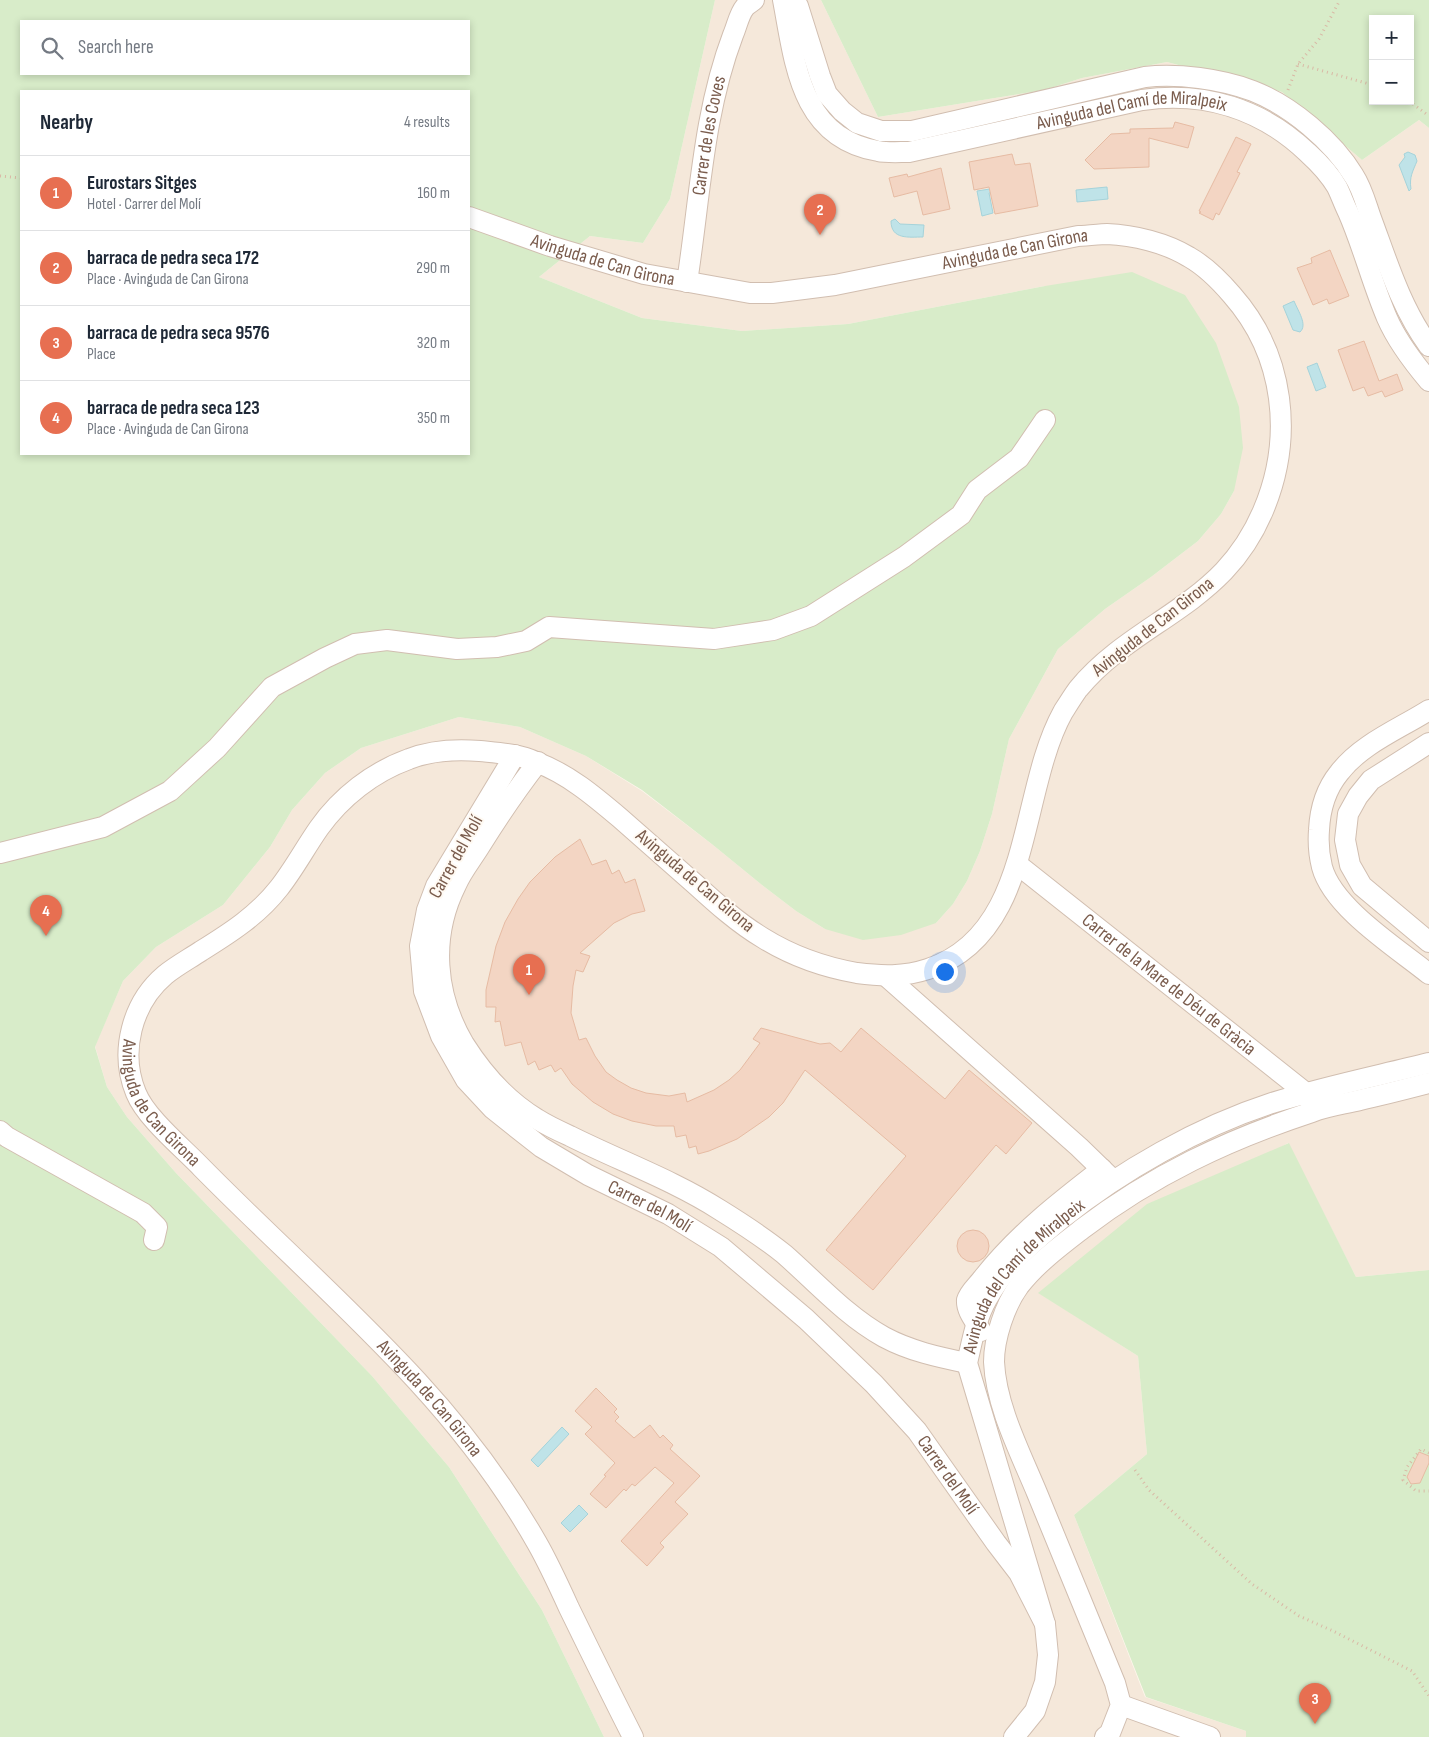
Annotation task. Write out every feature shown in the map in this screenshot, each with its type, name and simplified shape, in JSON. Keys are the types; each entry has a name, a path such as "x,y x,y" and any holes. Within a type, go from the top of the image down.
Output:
{"street":[{"name":"Carrer de les Coves","path":"687,282 704,154 714,100 724,59 738,22 745,7 754,0"},
{"name":"Avinguda del Camí de Miralpeix","path":"783,0 802,87 811,108 824,124 846,141 879,152 908,152 1164,96 1192,98 1238,107 1262,118 1297,142 1319,163 1337,187 1353,223 1388,319 1410,359 1429,381"},
{"name":"Avinguda del Camí de Miralpeix","path":"788,0 798,6 827,94 842,111 857,123 881,131 912,130 1144,77 1163,75 1221,82 1253,91 1280,105 1312,128 1334,150 1355,176 1403,302 1429,346"},
{"name":"Avinguda de Can Girona","path":"470,217 550,246 644,274 750,293 772,293 835,285 1078,236 1105,234 1161,244 1194,259 1223,285 1240,304 1267,350 1277,376 1281,419 1279,456 1272,485 1262,513 1246,543 1226,569 1182,606 1114,654 1077,689 1052,733 1007,892 987,926 969,946 952,959 917,972 886,976 837,969 790,954 759,936 730,915 590,793 570,780 538,762 515,755 447,750 409,759 385,770 353,790 326,819 281,886 258,910 233,930 168,972 156,984 140,1006 134,1020 128,1050 129,1065 139,1099 150,1115 419,1383 478,1455 500,1485 537,1543 633,1737"},
{"path":"0,853 103,827 170,791 217,748 272,687 324,658 355,644 387,640 457,649 497,647 526,641 549,626 714,639 773,630 811,616 904,557 961,515 977,490 1019,458 1045,420"},
{"path":"1429,710 1370,745 1339,772 1324,799 1318,845 1323,869 1336,893 1350,911 1429,974"},
{"path":"1429,744 1371,780 1358,796 1348,814 1345,840 1350,865 1362,886 1429,942"},
{"name":"Carrer del Molí","path":"515,755 436,886 428,910 420,946 424,991 441,1036 466,1080 494,1109 542,1147 588,1175 668,1214 721,1247 806,1319 874,1384 917,1431 1019,1573 1046,1624"},
{"name":"Carrer del Molí","path":"538,762 506,805 456,884 442,918 438,944 440,981 447,1008 457,1031 472,1056 492,1082 537,1119 706,1201 744,1225 782,1253 860,1322 884,1337 910,1349 967,1363"},
{"name":"Carrer de la Mare de Déu de Gràcia","path":"1016,864 1311,1102"},
{"path":"886,976 1108,1175 1034,1222 1010,1246 969,1295 967,1302 969,1312 977,1324 994,1360"},
{"name":"Avinguda del Camí de Miralpeix","path":"1121,1705 1115,1683 998,1394 994,1360 1002,1318 1018,1287 1065,1242 1116,1205 1175,1169 1214,1149 1256,1132 1311,1102 1429,1063"},
{"name":"Avinguda del Camí de Miralpeix","path":"1014,1737 1035,1711 1044,1682 1048,1655 1046,1624 967,1363 977,1324 995,1285 1022,1253 1071,1211 1108,1175 1159,1154 1209,1128 1270,1104 1311,1102 1429,1083"},
{"path":"0,1132 143,1212 157,1227 154,1240"},
{"path":"1112,1736 1121,1705 1210,1737"}],"path":[{"path":"1280,105 1292,83 1298,64 1318,39 1340,0"},
{"path":"1298,64 1369,84"},
{"path":"1414,105 1429,116"},
{"path":"0,176 20,178"},
{"path":"1429,1453 1421,1449 1407,1467 1402,1480 1416,1491 1429,1491"},
{"path":"1134,1470 1149,1490 1252,1584 1299,1616 1333,1630 1412,1671 1429,1696"}],"shaded area":[{"path":"715,0 821,0 878,117 1044,90 1082,78 1167,62 1282,92 1362,160 1419,120 1429,128 1429,1270 1356,1277 1288,1143 1039,1293 1138,1356 1147,1454 1074,1515 1145,1697 1246,1731 1246,1737 604,1737 542,1610 449,1467 372,1376 176,1173 127,1117 107,1087 95,1046 123,981 156,947 223,905 270,847 292,810 325,773 361,748 459,717 520,727 586,756 642,791 796,911 825,929 936,923 953,904 967,881 980,851 992,814 1009,739 1058,649 1105,609 1198,541 1221,514 1234,491 1045,286 848,324 742,331 642,318 539,277 590,236 643,243 670,199"}],"green space":[{"path":"0,0 715,0 670,199 643,243 590,236 539,277 642,318 742,331 848,324 1045,286 1132,272 1185,295 1216,343 1239,407 1243,448 1234,491 1221,514 1198,541 1105,609 1058,649 1009,739 992,814 980,851 967,881 953,904 936,923 901,935 863,940 825,929 796,911 642,790 586,756 520,727 459,717 361,748 325,773 292,810 270,847 223,905 156,947 123,981 95,1047 107,1087 127,1117 176,1173 372,1376 449,1467 542,1610 604,1737 0,1737"},
{"path":"821,0 1429,0 1429,128 1419,120 1362,160 1282,92 1167,62 1082,78 1044,90 878,117"},
{"path":"1289,1143 1356,1277 1429,1270 1429,1737 1246,1737 1246,1731 1146,1697 1074,1515 1147,1454 1138,1356 1038,1293 1147,1204"}],"water":[{"path":"1408,152 1415,155 1417,161 1409,191 1399,165 1405,157 1404,154"},
{"path":"1107,187 1108,199 1077,202 1076,190"},
{"path":"996,188 997,191 989,193 993,213 982,216 977,191"},
{"path":"895,219 900,224 924,225 923,237 907,237 897,234 894,232 891,221"},
{"path":"1294,301 1303,322 1300,332 1293,330 1283,306"},
{"path":"1317,363 1326,387 1316,391 1307,367"},
{"path":"562,1427 569,1434 538,1467 531,1460"},
{"path":"579,1505 588,1514 570,1532 561,1523"}],"building":[{"path":"1175,122 1194,127 1188,148 1149,138 1149,167 1094,169 1085,160 1111,134 1130,133 1130,129 1173,128"},
{"path":"1236,137 1251,144 1237,172 1240,173 1219,215 1216,213 1213,220 1199,213 1201,212 1199,211"},
{"path":"1012,154 1015,165 1030,163 1038,206 995,214 989,187 974,190 969,162"},
{"path":"941,168 950,209 923,215 917,191 894,197 889,178 907,174 908,177"},
{"path":"1330,250 1349,296 1329,304 1327,299 1313,305 1297,268 1312,263 1311,258"},
{"path":"1364,341 1379,381 1397,374 1403,390 1385,397 1382,391 1368,396 1364,387 1353,391 1338,350"},
{"path":"580,839 592,865 606,860 612,874 619,870 625,883 635,879 645,911 632,914 614,923 580,953 590,956 583,972 576,970 573,986 571,1013 579,1040 586,1038 606,1072 617,1080 631,1088 646,1093 669,1096 685,1093 687,1102 714,1090 740,1070 760,1043 753,1039 761,1028 820,1044 830,1043 841,1052 861,1028 945,1099 969,1070 1032,1123 1006,1154 996,1145 873,1290 826,1250 906,1156 805,1070 783,1103 769,1117 737,1139 698,1154 696,1146 689,1148 686,1135 676,1137 674,1126 656,1126 632,1121 613,1114 593,1102 572,1084 561,1068 555,1072 551,1065 539,1070 535,1061 528,1065 521,1042 505,1046 500,1021 495,1022 496,1007 486,1007 486,990 496,946 505,922 530,882 555,857"},
{"path":"973,1230 979,1231 984,1235 988,1240 988,1252 984,1257 979,1261 973,1262 967,1261 962,1257 958,1252 957,1246 958,1240 962,1235 967,1231"},
{"path":"596,1388 617,1409 614,1412 619,1417 615,1421 634,1438 650,1425 660,1438 663,1435 673,1445 670,1449 700,1476 675,1502 688,1514 660,1543 664,1547 647,1566 621,1541 674,1483 655,1467 635,1486 632,1484 626,1491 624,1489 606,1508 590,1494 615,1463 585,1434 592,1427 575,1411"},
{"path":"1419,1452 1429,1456 1429,1463 1420,1483 1411,1484 1407,1477"}],"place":[{"name":"barraca de pedra seca 172","path":"820,235"},
{"name":"barraca de pedra seca 123","path":"46,936"},
{"name":"Eurostars Sitges","path":"529,995"},
{"name":"barraca de pedra seca 9576","path":"1315,1724"}]}
